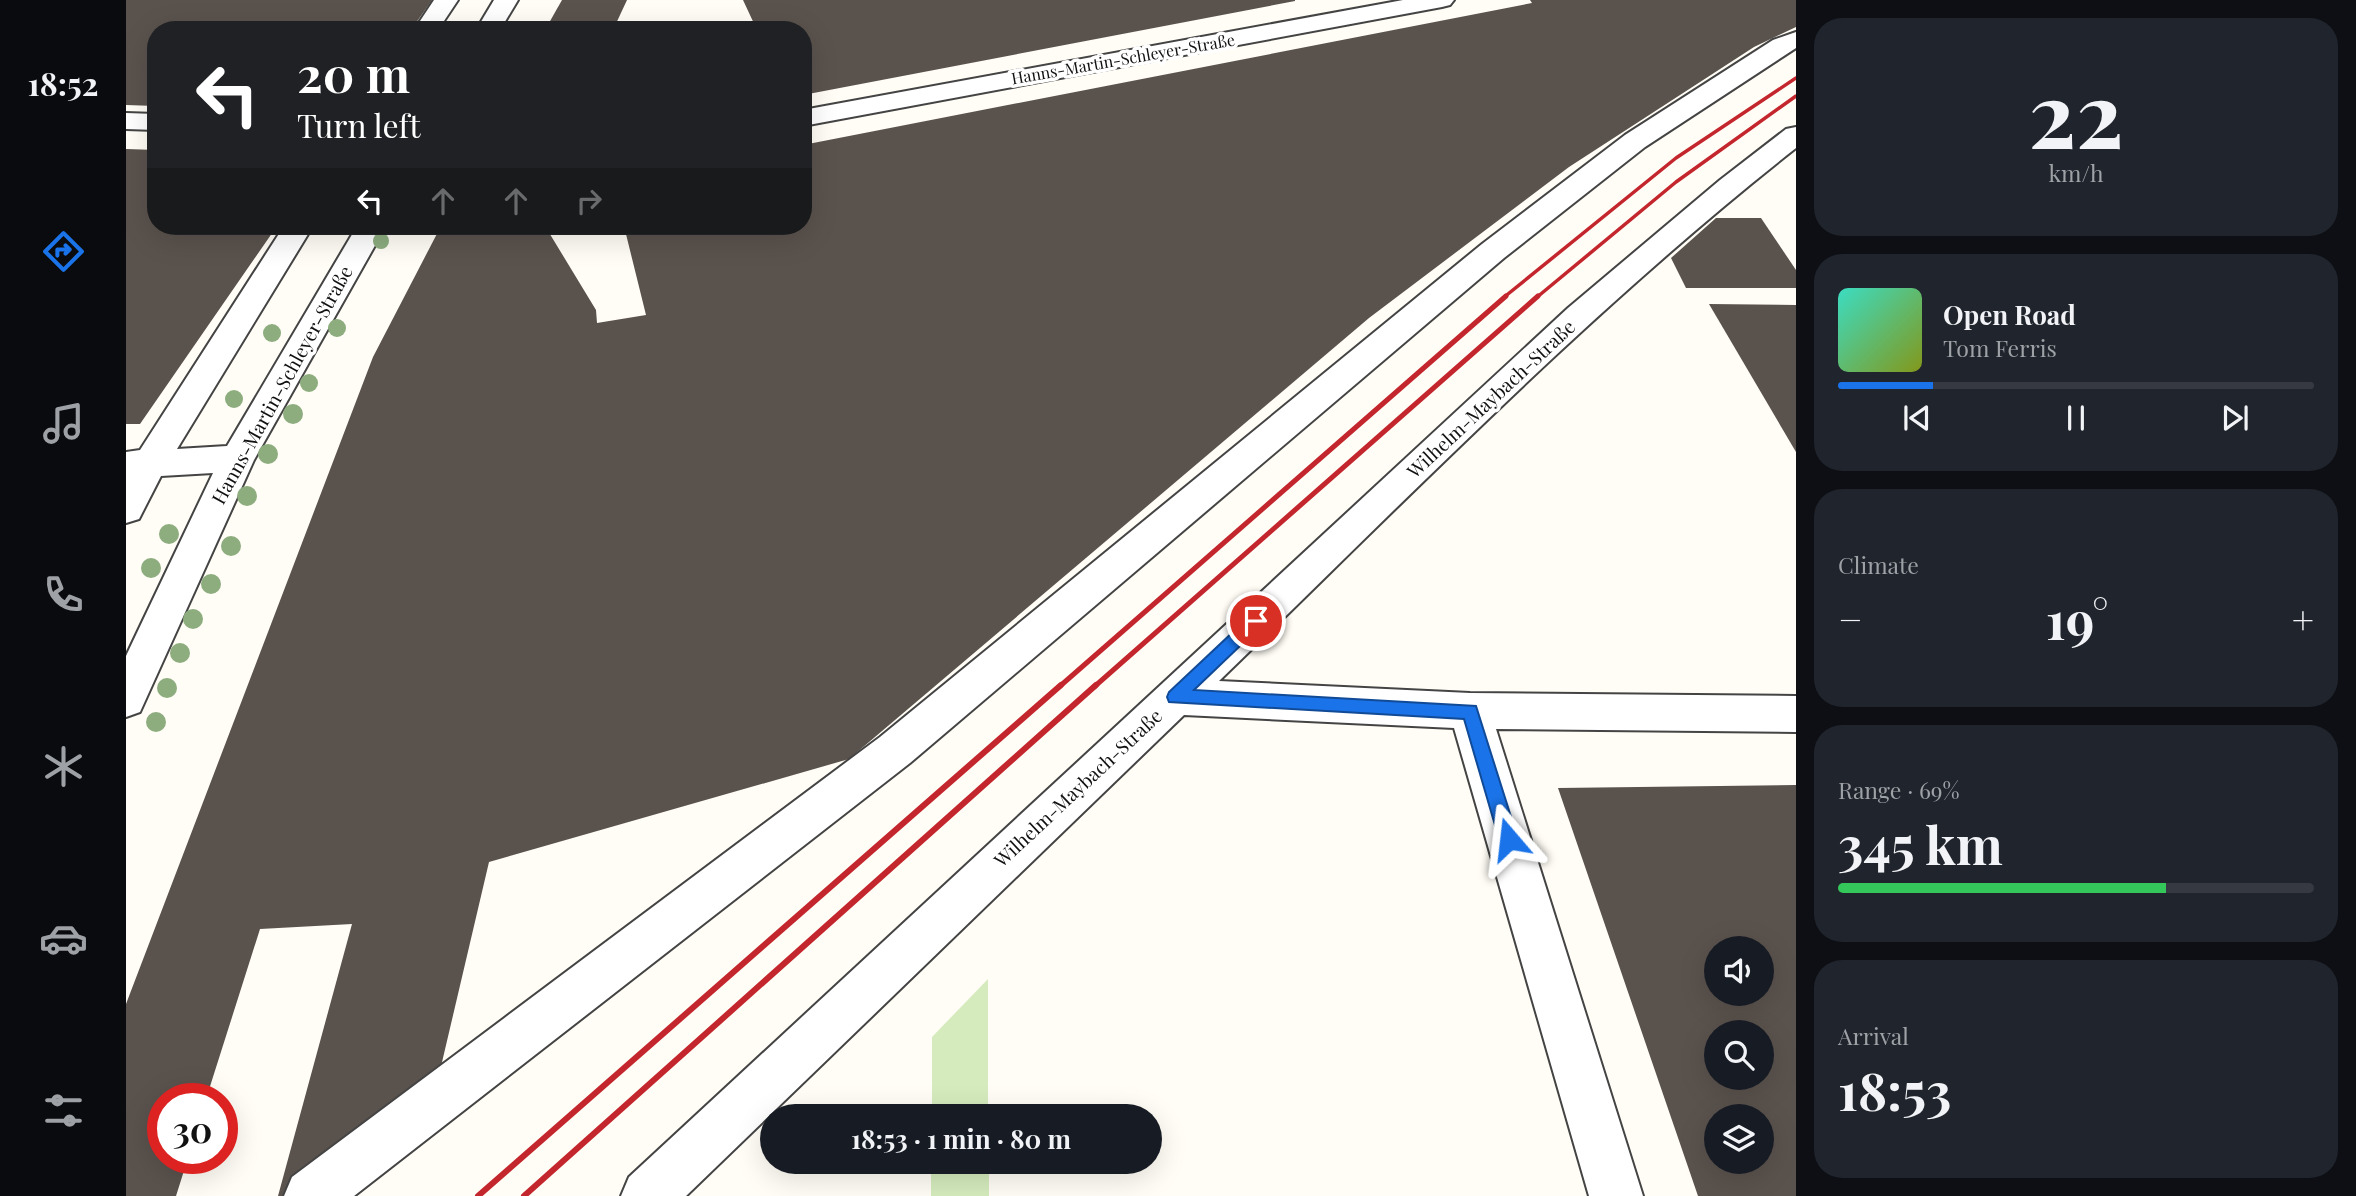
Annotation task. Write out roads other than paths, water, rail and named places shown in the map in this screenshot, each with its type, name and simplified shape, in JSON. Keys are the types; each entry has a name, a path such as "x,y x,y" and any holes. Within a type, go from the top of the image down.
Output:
{"street":[{"path":"432,21 446,0"},
{"path":"493,21 506,0"},
{"name":"Hanns-Martin-Schleyer-Straße","path":"812,116 1442,0"},
{"path":"311,1196 895,750 1493,251 1635,141 1796,39"},
{"path":"126,121 147,122"},
{"name":"Wilhelm-Maybach-Straße","path":"648,1196 1579,315 1730,186 1796,135"},
{"path":"126,509 137,465 292,235"},
{"name":"Hanns-Martin-Schleyer-Straße","path":"126,699 237,459 366,235"},
{"path":"137,465 237,459"},
{"path":"1175,697 1470,711 1796,714"},
{"path":"1470,711 1616,1196"}],"railway":[{"path":"1503,298 1676,158 1796,78"},
{"path":"1536,298 1676,182 1796,96"},
{"path":"1059,687 1506,296"},
{"path":"1094,687 1538,296"},
{"path":"478,1196 1061,685"},
{"path":"524,1196 1096,685"}]}
